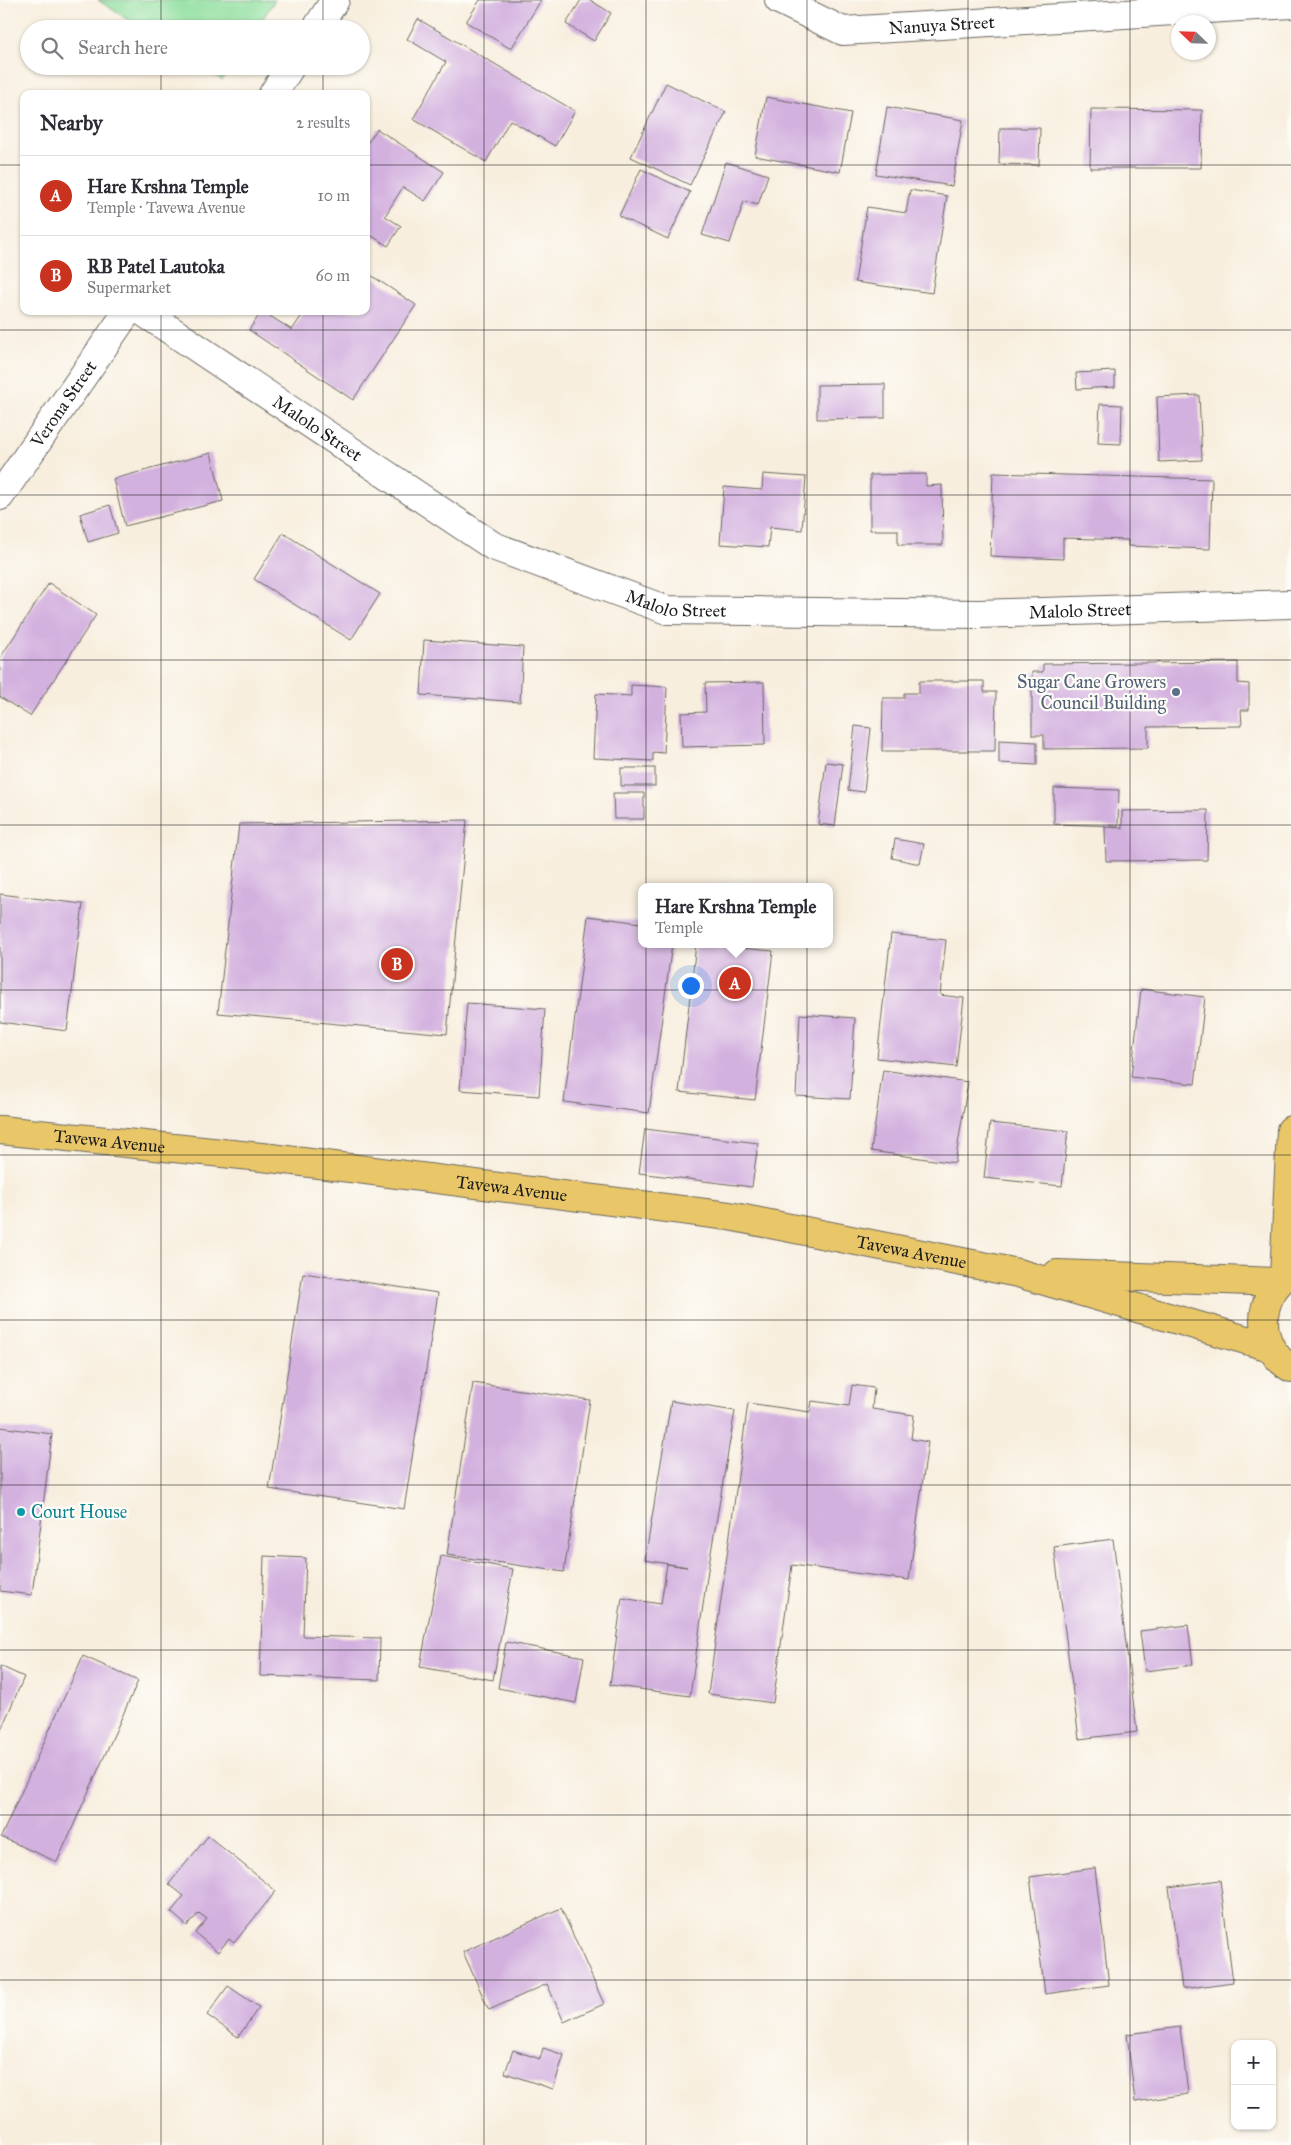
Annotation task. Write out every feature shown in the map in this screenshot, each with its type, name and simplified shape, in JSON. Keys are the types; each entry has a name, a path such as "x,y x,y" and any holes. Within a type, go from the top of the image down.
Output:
{"main road":[{"name":"Tavewa Avenue","path":"0,1130 271,1158 729,1216 1018,1273 1270,1347"},
{"path":"1291,1130 1285,1277 1269,1296 1264,1313 1264,1331 1270,1347 1281,1362 1291,1368"},
{"name":"Tavewa Avenue","path":"1018,1273 1285,1277"}],"street":[{"path":"322,20 335,0"},
{"name":"Nanuya Street","path":"779,0 843,31 1291,4"},
{"path":"276,90 285,75"},
{"name":"Verona Street","path":"0,496 125,315"},
{"name":"Malolo Street","path":"148,315 493,546 667,610 980,614 1291,604"}],"green space":[{"path":"98,0 275,0 262,20 128,20"},
{"path":"214,75 225,75 222,80"}],"building":[{"path":"480,0 541,0 511,49 466,22"},
{"path":"581,0 590,0 611,13 594,41 566,24"},
{"path":"418,19 575,111 555,146 510,120 486,162 413,119 446,62 407,39"},
{"path":"666,83 726,112 690,185 631,157"},
{"path":"766,97 851,113 840,172 755,156"},
{"path":"887,107 963,120 952,186 876,174"},
{"path":"1091,109 1202,110 1201,168 1090,168"},
{"path":"1000,128 1040,128 1039,165 999,164"},
{"path":"377,129 444,172 425,201 403,187 385,216 401,226 388,246 372,236 370,239 370,139"},
{"path":"726,162 768,175 758,205 744,201 730,243 702,235"},
{"path":"641,169 690,192 668,239 619,216"},
{"path":"910,190 947,196 932,293 855,282 867,207 906,213"},
{"path":"370,275 416,305 353,400 249,330 259,315 268,315 292,330 302,315 370,315"},
{"path":"1115,371 1115,387 1077,389 1076,373"},
{"path":"885,384 885,418 817,419 817,385"},
{"path":"1199,395 1202,460 1159,462 1157,397"},
{"path":"1100,404 1122,405 1121,444 1098,443"},
{"path":"211,453 223,501 125,526 113,479"},
{"path":"993,473 1212,479 1210,549 1128,546 1128,540 1063,538 1063,559 990,556"},
{"path":"763,474 806,477 802,530 770,527 768,547 720,544 724,487 762,490"},
{"path":"926,474 926,486 942,485 943,545 898,545 898,530 870,530 870,475"},
{"path":"110,505 118,533 88,542 80,514"},
{"path":"283,533 380,594 351,640 254,579"},
{"path":"49,583 96,615 30,716 0,697 0,658"},
{"path":"424,640 523,647 520,702 421,695"},
{"path":"1238,662 1238,683 1249,684 1249,710 1241,710 1242,726 1148,727 1148,748 1044,749 1044,735 1032,735 1032,672 1043,672 1043,664"},
{"path":"919,681 984,681 984,692 996,692 995,751 882,751 883,698 904,698 904,693 919,693"},
{"path":"764,682 765,745 682,747 681,713 706,712 705,683"},
{"path":"631,685 667,687 664,753 653,752 653,761 593,758 596,694 631,696"},
{"path":"855,726 871,728 864,792 848,790"},
{"path":"999,740 1037,742 1037,765 999,763"},
{"path":"826,762 843,764 835,826 818,824"},
{"path":"621,768 655,768 655,786 621,786"},
{"path":"1054,788 1119,790 1118,826 1054,824"},
{"path":"613,793 644,793 644,819 614,819"},
{"path":"1208,810 1207,860 1106,861 1105,827 1122,828 1122,811"},
{"path":"467,820 447,1034 218,1013 239,824"},
{"path":"895,839 924,844 920,864 892,858"},
{"path":"0,894 83,904 67,1031 0,1022"},
{"path":"588,916 638,923 638,948 671,948 649,1113 564,1102"},
{"path":"891,934 946,940 940,995 964,998 956,1067 877,1058"},
{"path":"696,948 740,948 773,951 755,1100 679,1092"},
{"path":"1141,989 1205,997 1195,1084 1131,1077"},
{"path":"467,1003 545,1009 539,1096 460,1090"},
{"path":"800,1014 855,1018 850,1099 796,1096"},
{"path":"883,1070 968,1082 955,1163 871,1151"},
{"path":"990,1123 1068,1131 1062,1186 984,1178"},
{"path":"645,1129 758,1143 752,1187 639,1173"},
{"path":"303,1273 438,1293 404,1509 269,1489"},
{"path":"473,1383 590,1400 564,1572 447,1555"},
{"path":"852,1385 874,1388 872,1409 914,1415 911,1439 928,1442 909,1580 792,1565 773,1703 708,1694 748,1403 810,1412 812,1401 849,1406"},
{"path":"671,1401 735,1411 708,1570 690,1696 610,1685 622,1598 661,1604 667,1564 687,1567 645,1560"},
{"name":"Court House","path":"0,1427 52,1434 32,1595 0,1591"},
{"path":"1113,1539 1137,1732 1079,1739 1054,1547"},
{"path":"264,1556 306,1558 303,1636 380,1638 379,1680 260,1676"},
{"path":"441,1556 513,1569 493,1680 420,1667"},
{"path":"1188,1625 1193,1665 1145,1671 1140,1631"},
{"path":"506,1642 584,1657 576,1703 498,1688"},
{"path":"83,1656 138,1681 57,1862 1,1837"},
{"path":"0,1666 24,1677 0,1732"},
{"path":"208,1836 276,1891 234,1943 229,1939 218,1952 195,1933 207,1919 199,1913 187,1926 171,1912 184,1896 169,1884"},
{"path":"1095,1868 1109,1985 1045,1994 1030,1877"},
{"path":"1220,1880 1233,1982 1182,1989 1169,1887"},
{"path":"561,1908 604,2004 564,2022 547,1984 489,2010 463,1952"},
{"path":"228,1986 259,2007 238,2037 207,2015"},
{"path":"1180,2027 1188,2094 1135,2102 1127,2034"},
{"path":"543,2048 564,2055 553,2089 505,2073 513,2050 540,2059"}],"place":[{"name":"Sugar Cane Growers Council Building","path":"1176,692"},
{"name":"RB Patel Lautoka","path":"397,964"},
{"name":"Hare Krshna Temple","path":"735,983"},
{"name":"Court House","path":"21,1512"}]}
